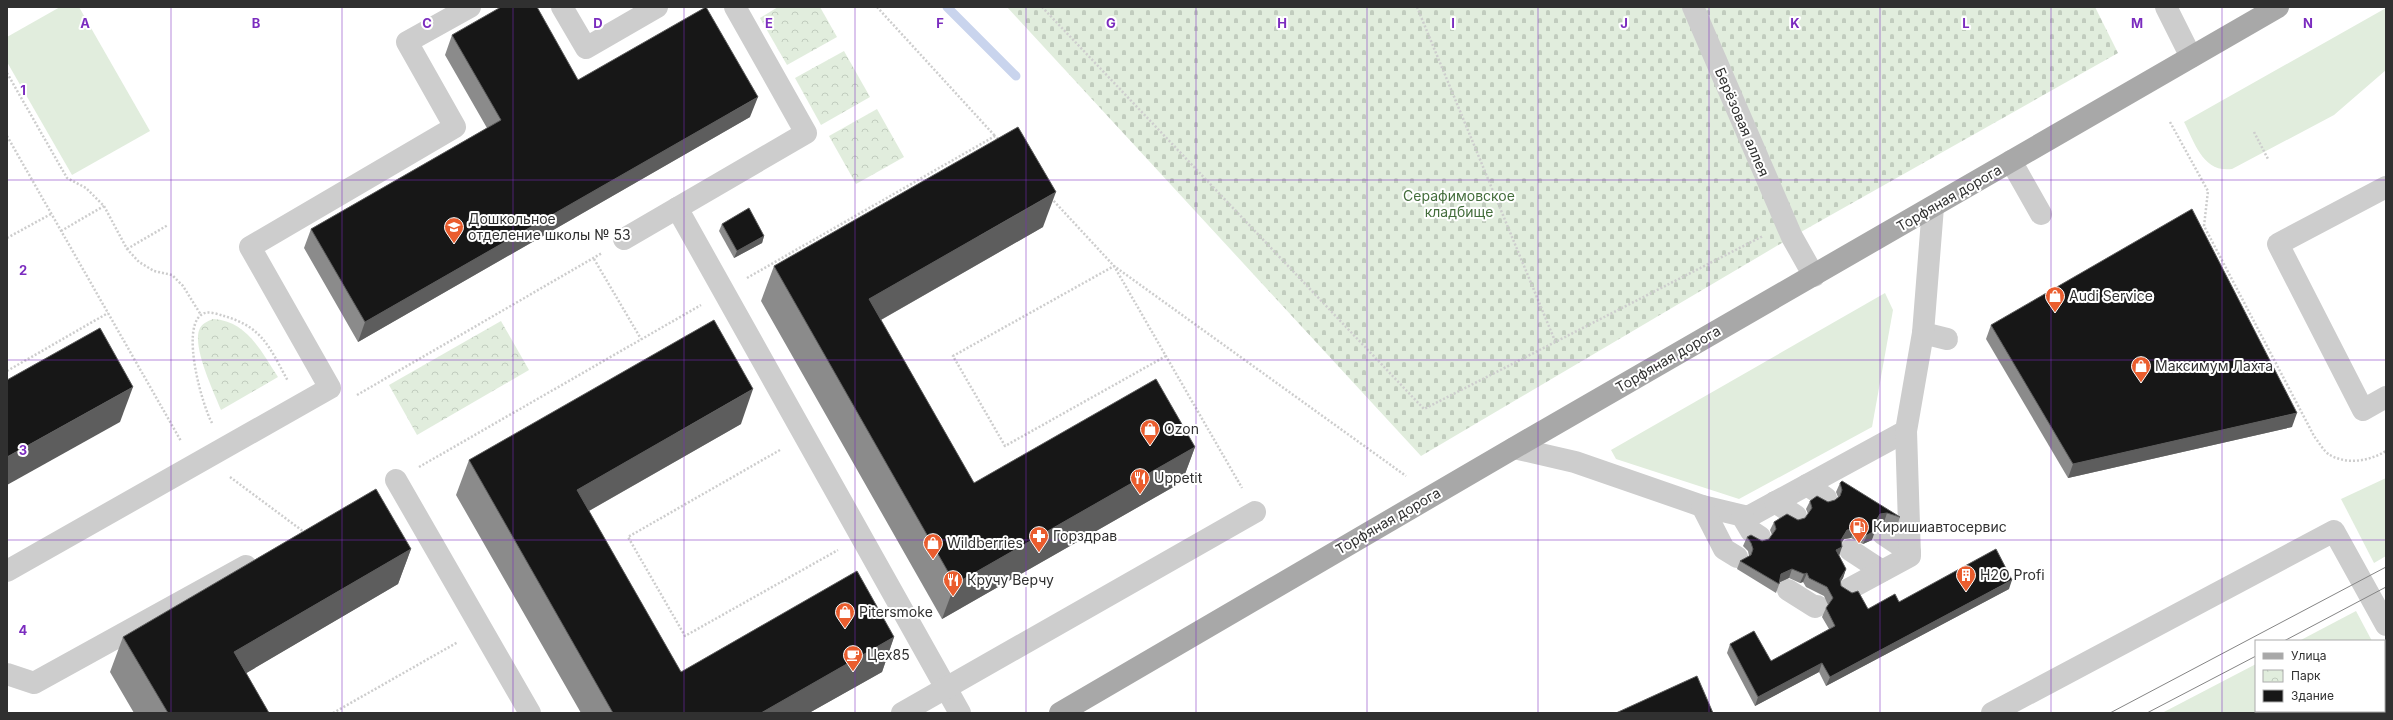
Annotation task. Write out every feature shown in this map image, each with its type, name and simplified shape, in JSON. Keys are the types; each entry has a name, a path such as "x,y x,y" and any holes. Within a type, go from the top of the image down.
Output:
{"main road":[{"name":"Торфяная дорога","path":"1060,713 1514,448 2278,7"}],"street":[{"path":"7,571 330,388 250,247 455,127 407,42 470,7"},
{"path":"562,7 586,48 657,7"},
{"path":"624,239 806,133 734,7"},
{"name":"Берёзовая аллея","path":"1693,7 1792,237 1814,276"},
{"path":"2166,7 2191,57"},
{"path":"2011,161 2041,214"},
{"path":"2386,187 2278,244 2363,410 2386,397"},
{"path":"1849,589 1910,556 1906,431 1924,333 1933,207"},
{"path":"677,208 960,713"},
{"path":"1924,333 1947,339"},
{"path":"1514,448 1575,462 1702,506 1748,517 1906,431"},
{"path":"396,480 530,713"},
{"path":"1807,485 1826,498"},
{"path":"1775,502 1796,516"},
{"path":"1702,506 1724,548 1737,557"},
{"path":"902,713 1255,512"},
{"path":"1742,516 1751,531 1760,537"},
{"path":"1992,713 2334,531 2386,625"},
{"path":"1883,534 1910,552"},
{"path":"1850,550 1882,571"},
{"path":"7,674 34,683 261,558"},
{"path":"1788,590 1815,607 1817,606"}],"path":[{"path":"877,7 1005,147"},
{"path":"1042,7 1424,409 1775,229 1792,237"},
{"path":"1417,7 1555,341"},
{"path":"7,73 68,178 86,188 104,206 127,249 139,262 154,271 172,275 183,286 201,314"},
{"path":"2170,122 2208,191 2204,226 2314,436 2329,455 2352,462 2373,459 2386,451"},
{"path":"2254,132 2268,159"},
{"path":"7,136 194,464"},
{"path":"396,480 995,136"},
{"path":"1046,192 1114,266 1406,476"},
{"path":"61,231 104,206"},
{"path":"7,238 51,214"},
{"path":"127,249 168,225"},
{"path":"352,398 594,259 624,239"},
{"path":"594,259 641,339"},
{"path":"1114,266 1255,512"},
{"path":"1114,266 953,356 1005,446 1166,356"},
{"path":"301,404 263,338 254,330 234,318 208,312 201,314 196,320 194,329 193,352 197,381 219,450 224,472 305,533"},
{"path":"7,371 108,313"},
{"path":"804,436 628,537 685,636 861,537"},
{"path":"298,536 311,529"},
{"path":"333,713 482,629"}],"green space":[{"path":"60,7 79,7 150,131 72,175 7,62 7,37"},
{"path":"778,7 820,7 837,37 787,65 760,18"},
{"name":"Серафимовское кладбище","path":"1007,7 2095,7 2118,53 1792,237 1421,456"},
{"path":"2386,8 2386,70 2334,115 2232,169 2222,169 2214,166 2201,155 2184,122"},
{"path":"844,51 870,97 821,125 795,78"},
{"path":"877,109 904,157 856,184 829,136"},
{"path":"1885,293 1893,310 1872,427 1739,499 1616,459 1611,450"},
{"path":"213,319 225,321 244,331 259,348 278,377 221,410 204,369 198,345 200,328 204,323"},
{"path":"501,321 529,370 417,435 389,385"},
{"path":"2386,478 2386,556 2374,563 2341,499"},
{"path":"2356,611 2371,640 2301,640"},
{"path":"2255,665 2255,712 2281,712 2279,713 2162,713"}],"building":[{"path":"501,7 537,7 578,80 706,7 758,97 365,322 311,229 501,120 452,35"},
{"path":"1018,127 1056,192 869,299 974,483 1156,379 1195,447 955,584 774,266"},
{"path":"749,208 764,236 737,251 722,224"},
{"name":"Максимум Лахта","path":"2192,209 2297,413 2073,464 1991,325"},
{"path":"714,320 753,389 577,490 681,672 857,571 894,637 761,713 613,713 469,460"},
{"path":"100,328 133,387 7,457 7,380"},
{"path":"1842,481 1900,517 1887,513 1880,514 1874,524 1875,531 1867,535 1854,529 1847,530 1841,540 1842,547 1836,550 1846,569 1840,579 1841,586 1852,593 1858,591 1868,609 1895,594 1899,602 1996,549 2012,580 1830,677 1822,663 1758,697 1730,644 1754,631 1771,661 1835,626 1826,608 1833,598 1827,587 1809,578 1807,573 1804,574 1792,569 1781,574 1779,584 1740,561 1751,555 1753,549 1747,537 1751,535 1762,541 1769,539 1776,529 1774,522 1787,514 1798,520 1805,518 1812,508 1810,501 1817,496 1828,502 1835,500 1840,496 1842,490 1840,483"},
{"path":"376,489 411,549 234,652 269,713 168,713 123,637"},
{"path":"1697,676 1713,713 1616,713"}],"waterway":[{"path":"947,7 1016,76"}],"tram line":[{"path":"2110,713 2386,567"},
{"path":"2286,640 2386,587"},
{"path":"2147,713 2255,657"}],"place":[{"name":"Дошкольное отделение школы № 53","path":"454,244"},
{"name":"Audi Service","path":"2055,313"},
{"name":"Максимум Лахта","path":"2141,383"},
{"name":"Ozon","path":"1150,446"},
{"name":"Uppetit","path":"1140,495"},
{"name":"Киришиавтосервис","path":"1859,544"},
{"name":"Горздрав","path":"1039,553"},
{"name":"Wildberries","path":"933,560"},
{"name":"H2O Profi","path":"1966,592"},
{"name":"Кручу Верчу","path":"953,597"},
{"name":"Pitersmoke","path":"845,629"},
{"name":"Цех85","path":"853,672"}]}
